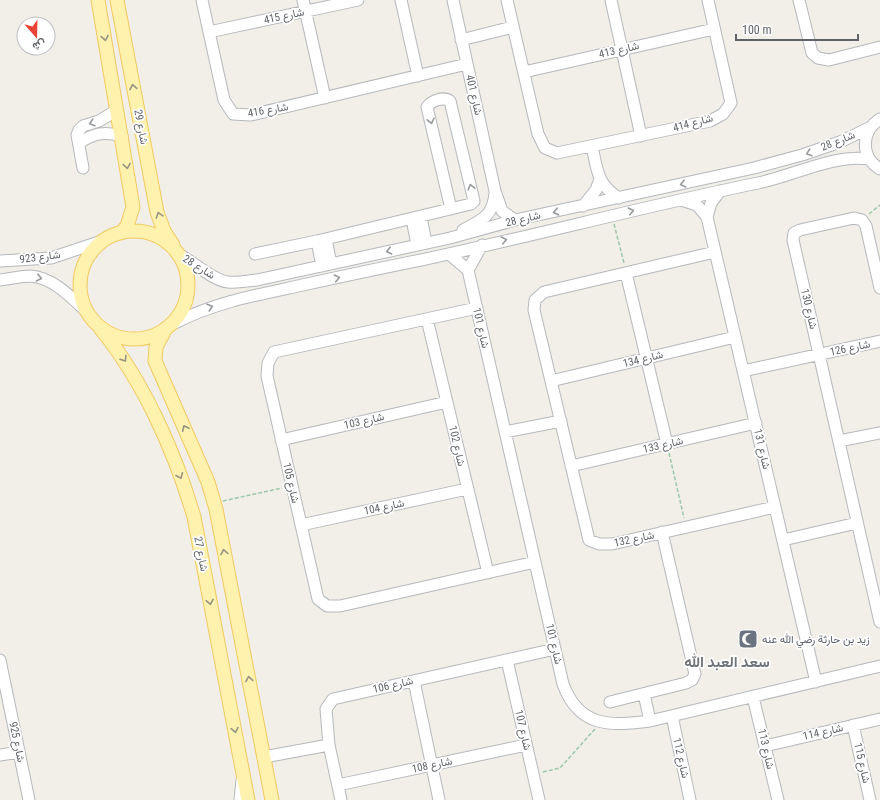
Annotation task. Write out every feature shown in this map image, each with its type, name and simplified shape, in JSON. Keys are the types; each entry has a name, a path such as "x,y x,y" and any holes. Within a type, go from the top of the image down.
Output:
{"main road":[{"name":"شارع 29","path":"98,0 118,110 133,207 127,226 121,233"},
{"name":"شارع 29","path":"117,0 157,212 164,231 177,252"},
{"path":"170,326 158,334 138,340 118,337 100,328 88,313 81,294 81,274 89,256 102,241 121,233 141,230 159,237 177,252 186,266 189,286 184,306 156,347 155,361 158,371 188,434 208,482 214,503 272,800"},
{"name":"شارع 27","path":"100,328 118,350 133,372 166,443 186,491 195,524 248,800"}],"street":[{"name":"شارع 416","path":"202,0 224,100 233,114 251,116 467,64"},
{"path":"303,0 324,98"},
{"name":"شارع 415","path":"209,32 358,0"},
{"path":"400,0 418,76"},
{"name":"شارع 401","path":"453,0 495,191 502,211 515,220"},
{"name":"شارع 414","path":"507,0 538,134 545,148 557,153 710,121 723,114 731,103 708,0"},
{"path":"611,0 642,136"},
{"path":"799,0 812,53 818,58 829,60 880,47"},
{"path":"461,40 514,27"},
{"name":"شارع 413","path":"524,72 714,29"},
{"path":"255,254 417,218 471,204 474,201 450,101 444,98 432,102 427,107 451,209"},
{"path":"83,168 78,136 79,130 83,126 99,121 118,110"},
{"path":"879,169 869,159 865,147 866,134 880,119"},
{"name":"شارع 28","path":"177,252 215,277 227,282 256,280 450,238 515,220 754,168 802,155 840,142 871,127"},
{"path":"79,143 98,133 111,133 122,136"},
{"path":"592,146 600,180 610,192 620,198"},
{"name":"شارع 28","path":"170,326 191,314 258,294 448,254 612,215 764,182 843,159 869,159"},
{"path":"583,206 596,190 600,180"},
{"name":"شارع 401","path":"450,238 486,217 491,211 494,203 495,191"},
{"path":"707,217 711,203 720,191"},
{"path":"681,200 697,205 707,217"},
{"name":"شارع 131","path":"707,217 816,682"},
{"path":"417,218 422,244"},
{"name":"شارع 130","path":"862,220 854,218 800,230 793,236 879,615"},
{"path":"862,220 866,226 880,288"},
{"path":"321,240 326,265"},
{"name":"شارع 923","path":"0,261 51,258 102,241"},
{"path":"448,254 468,270 482,245"},
{"name":"شارع 132","path":"715,252 544,292 535,300 534,310 571,466 589,540 599,544 612,544 776,507"},
{"name":"شارع 101","path":"468,270 563,684 570,701 588,716 602,722 617,725 650,721 880,666"},
{"path":"626,272 667,444"},
{"name":"شارع 923","path":"0,280 31,276 42,278 52,282 88,313"},
{"name":"شارع 105","path":"477,308 274,352 268,363 267,376 292,486 318,599 327,606 340,606 535,562"},
{"name":"شارع 102","path":"427,319 488,573"},
{"name":"شارع 134","path":"551,381 735,337"},
{"name":"شارع 126","path":"743,371 880,341"},
{"name":"شارع 103","path":"282,440 447,402"},
{"path":"506,432 561,421"},
{"name":"شارع 133","path":"571,466 756,423"},
{"path":"839,442 880,433"},
{"name":"شارع 104","path":"301,525 467,489"},
{"path":"783,540 857,523"},
{"path":"610,702 686,683 692,680 695,674 662,532"},
{"name":"شارع 106","path":"341,800 329,745 326,709 333,699 555,649"},
{"name":"شارع 107","path":"507,660 539,800"},
{"name":"شارع 925","path":"0,663 29,800"},
{"path":"414,681 438,800"},
{"path":"644,694 650,721"},
{"name":"شارع 113","path":"754,697 778,800"},
{"name":"شارع 112","path":"672,716 687,799"},
{"name":"شارع 114","path":"765,746 880,719"},
{"name":"شارع 115","path":"853,725 870,800"},
{"path":"264,757 329,745"},
{"name":"شارع 108","path":"338,786 526,745"},
{"path":"0,755 19,752"},
{"path":"240,800 243,772"}],"path":[{"path":"862,220 880,205"},
{"path":"612,215 626,272"},
{"path":"667,444 686,527"},
{"path":"214,503 292,486"},
{"path":"533,774 560,768 602,722"}],"place":[{"name":"زيد بن حارثة رضي الله عنه","path":"748,639"}],"district":[{"name":"سعد العبد الله","path":"727,662"}]}
